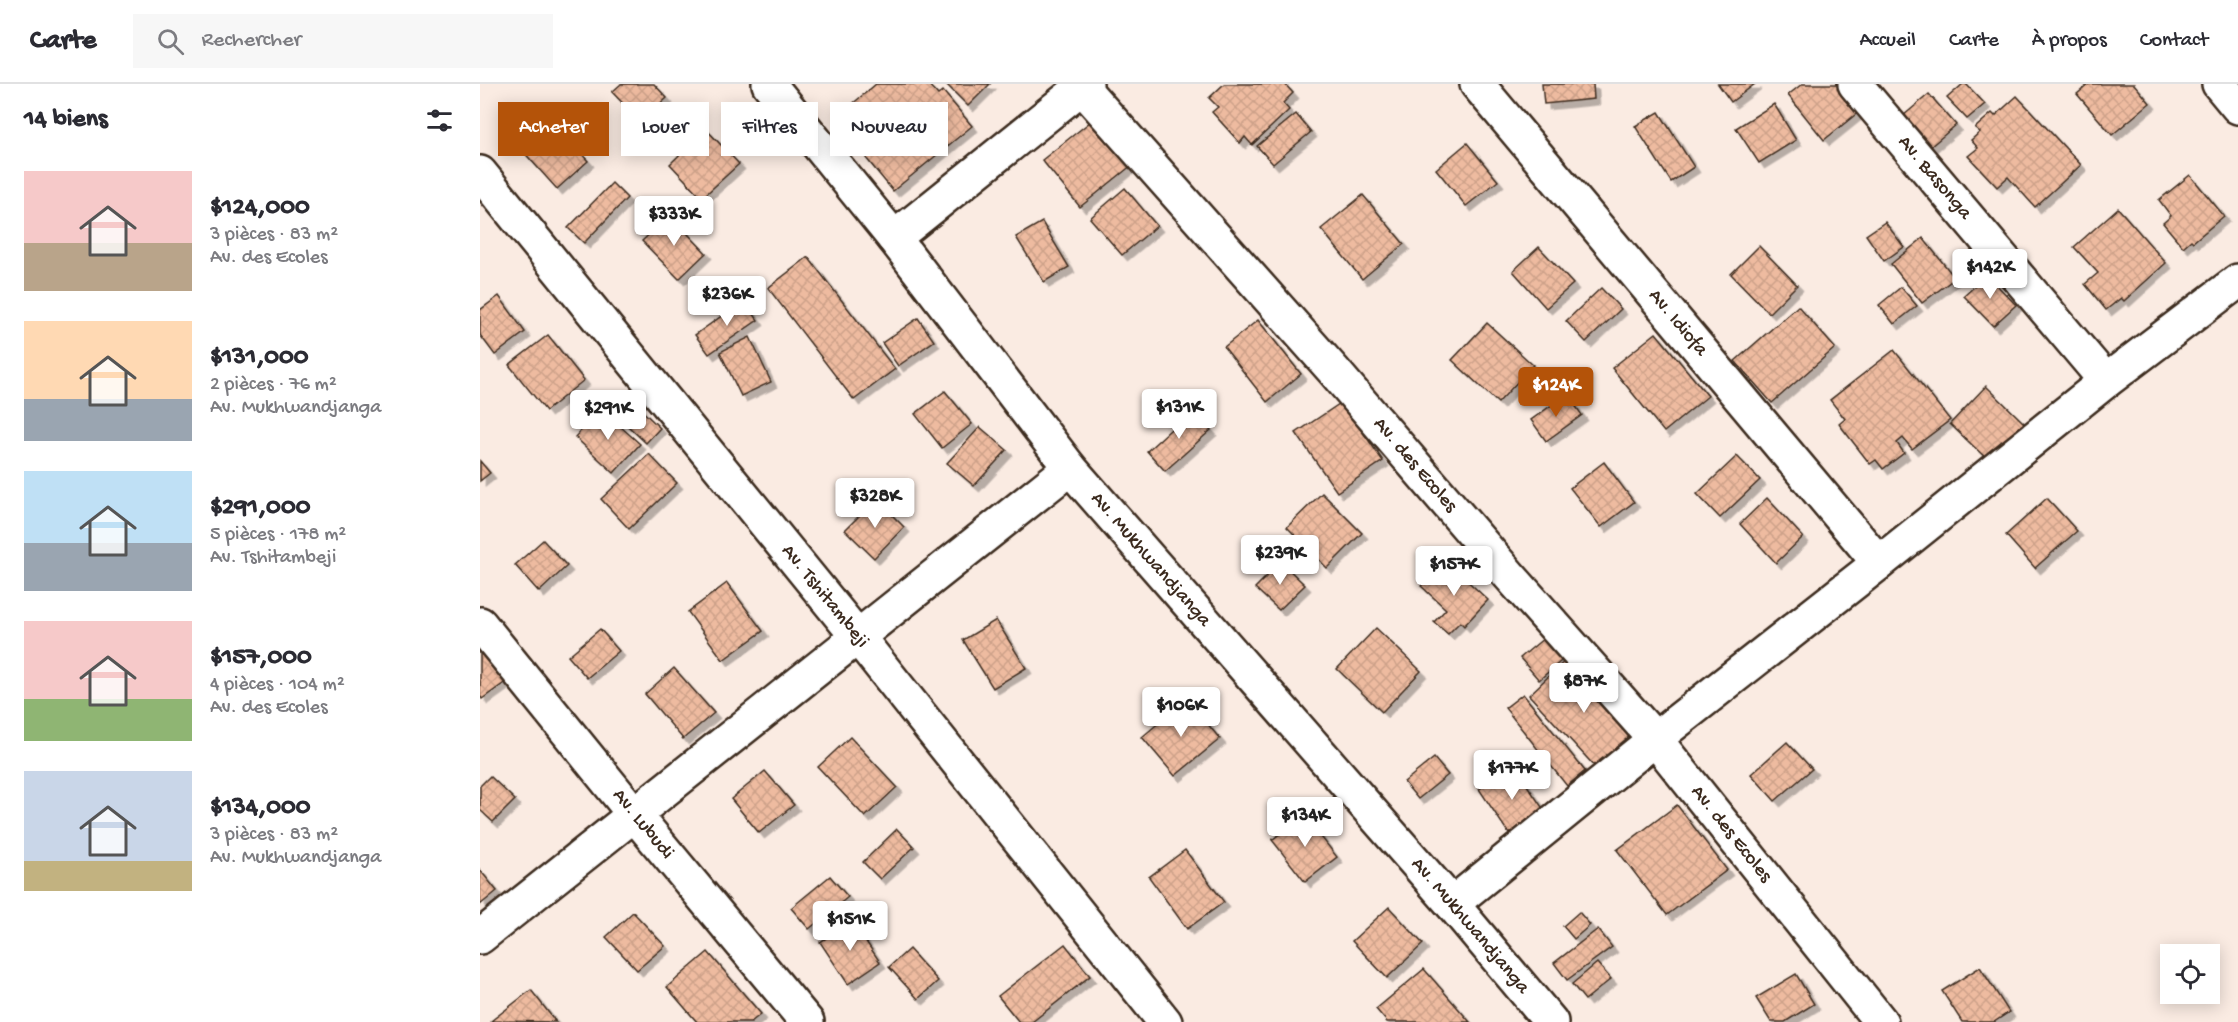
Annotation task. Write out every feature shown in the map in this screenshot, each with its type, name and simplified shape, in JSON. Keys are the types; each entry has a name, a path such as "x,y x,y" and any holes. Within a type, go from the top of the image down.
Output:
{"street":[{"name":"Av. Mukhwandjanga","path":"769,84 894,238 1070,468 1452,904 1551,1022"},
{"name":"Av. Idiofa","path":"1477,84 1879,563"},
{"name":"Av. Basonga","path":"1855,84 2106,381"},
{"path":"2219,84 2238,107"},
{"path":"894,238 1082,85"},
{"name":"Av. des Ecoles","path":"1082,85 1655,739 1881,1022"},
{"name":"Av. Tshitambeji","path":"480,173 857,636 1165,1022"},
{"path":"1452,904 1655,739 2106,381 2238,281"},
{"path":"480,937 1070,468"},
{"name":"Av. Lubudi","path":"480,624 807,1022"}],"building":[{"path":"621,84 654,84 667,98 663,102 622,102 612,92"},
{"path":"876,84 928,84 938,95 943,91 972,126 948,146 948,102 855,102"},
{"path":"946,84 990,84 968,106"},
{"path":"1224,84 1285,84 1293,93 1283,103 1289,110 1252,145 1245,137 1240,143 1212,112 1218,107 1209,98"},
{"path":"1542,84 1593,84 1594,99 1544,104"},
{"path":"1718,84 1755,84 1731,102"},
{"path":"1802,84 1847,84 1865,107 1824,140 1788,95"},
{"path":"1966,84 1985,104 1967,119 1947,98"},
{"path":"2089,84 2134,84 2150,103 2112,135 2077,94"},
{"path":"1929,94 1956,125 1930,147 1903,116"},
{"path":"2017,96 2081,165 2035,207 2008,177 1997,187 1968,156 1978,148 1971,140 1980,132 1975,128 1992,113 1995,116"},
{"path":"1774,104 1796,140 1759,163 1736,128"},
{"path":"1659,112 1694,167 1671,182 1635,126"},
{"path":"1100,114 1137,161 1080,207 1042,160"},
{"path":"1296,114 1311,132 1273,164 1257,146"},
{"path":"709,132 721,145 721,156 731,156 739,164 702,198 670,164 678,156 709,156"},
{"path":"1467,143 1498,181 1466,206 1436,169"},
{"path":"527,156 583,156 588,161 557,189"},
{"path":"868,156 936,156 893,191 866,158"},
{"path":"2190,175 2224,216 2193,242 2191,240 2183,247 2163,223 2171,216 2159,200"},
{"path":"612,183 627,198 584,243 568,228"},
{"path":"1125,188 1157,226 1122,255 1090,218"},
{"path":"1363,195 1404,244 1362,279 1321,229"},
{"path":"2118,208 2166,263 2124,301 2121,298 2106,310 2085,284 2098,273 2074,247"},
{"path":"670,215 706,253 679,279 642,241"},
{"path":"1042,222 1069,267 1044,282 1016,237"},
{"path":"1885,222 1904,247 1884,261 1866,235"},
{"path":"1923,238 1955,278 1922,303 1891,264"},
{"path":"1759,246 1797,285 1769,313 1731,274"},
{"path":"1539,247 1573,284 1546,308 1513,271"},
{"path":"808,257 895,369 854,400 768,288"},
{"path":"1987,275 2016,305 1993,326 1964,296"},
{"path":"1901,287 1917,306 1894,324 1879,305"},
{"path":"1601,288 1621,309 1586,342 1566,321"},
{"path":"499,296 525,332 495,355 480,335 480,310"},
{"path":"744,300 758,320 709,354 695,335"},
{"path":"1798,306 1835,348 1772,403 1735,361"},
{"path":"918,318 934,341 898,366 882,343"},
{"path":"1258,320 1301,374 1267,402 1224,347"},
{"path":"1487,323 1533,365 1498,403 1452,360"},
{"path":"1656,333 1708,396 1664,432 1612,368"},
{"path":"548,335 584,380 546,411 509,365"},
{"path":"750,337 771,382 741,396 720,352"},
{"path":"1894,350 1950,420 1912,449 1903,438 1897,443 1904,453 1883,469 1876,460 1870,464 1839,424 1845,419 1830,400"},
{"path":"1986,386 2024,423 1988,460 1950,424"},
{"path":"945,391 972,424 942,448 915,414"},
{"path":"1567,394 1582,415 1546,441 1531,420"},
{"path":"627,396 660,428 646,443 612,411"},
{"path":"1342,402 1383,461 1337,492 1296,433"},
{"path":"601,409 640,444 614,473 575,437"},
{"path":"1192,410 1211,430 1165,471 1147,451"},
{"path":"980,427 1007,450 974,486 947,463"},
{"path":"649,454 677,483 629,529 601,499"},
{"path":"1737,456 1760,480 1720,518 1697,494"},
{"path":"480,461 490,473 480,481"},
{"path":"1604,462 1634,502 1601,527 1570,488"},
{"path":"1322,493 1362,533 1327,568 1287,527"},
{"path":"1767,498 1803,537 1776,563 1740,524"},
{"path":"2047,498 2077,531 2035,568 2006,535"},
{"path":"876,499 904,527 874,558 845,530"},
{"path":"543,540 567,566 539,592 515,565"},
{"path":"1445,560 1488,600 1464,626 1460,622 1448,634 1434,622 1446,609 1421,586"},
{"path":"1281,562 1305,585 1279,610 1255,588"},
{"path":"727,583 763,631 723,660 688,612"},
{"path":"996,620 1026,668 993,688 963,640"},
{"path":"1376,628 1421,671 1382,712 1337,669"},
{"path":"1556,628 1575,649 1539,680 1520,658"},
{"path":"600,629 619,651 587,678 568,656"},
{"path":"480,643 507,681 482,699 480,696"},
{"path":"1569,657 1640,734 1599,771 1529,695"},
{"path":"674,668 714,713 683,739 645,694"},
{"path":"1523,694 1585,771 1567,786 1505,708"},
{"path":"1187,699 1220,739 1175,776 1142,737"},
{"path":"850,737 897,787 865,817 818,767"},
{"path":"1787,742 1812,769 1775,801 1751,774"},
{"path":"1434,758 1448,775 1418,799 1404,782"},
{"path":"1514,766 1546,813 1511,837 1479,789"},
{"path":"765,771 794,805 759,833 731,799"},
{"path":"490,776 515,800 493,822 480,810 480,786"},
{"path":"1677,805 1727,870 1667,915 1617,850"},
{"path":"1304,815 1337,857 1305,882 1272,840"},
{"path":"897,829 914,847 880,879 863,862"},
{"path":"1185,850 1224,902 1187,929 1149,877"},
{"path":"480,870 497,891 480,905"},
{"path":"830,876 848,897 809,929 791,908"},
{"path":"1389,907 1423,944 1387,978 1352,941"},
{"path":"633,912 665,946 637,970 606,937"},
{"path":"1579,912 1590,925 1574,939 1563,926"},
{"path":"852,921 880,962 848,984 820,942"},
{"path":"1598,929 1612,947 1567,980 1554,963"},
{"path":"1065,944 1090,976 1032,1022 1019,1022 998,996"},
{"path":"909,949 938,981 918,999 889,967"},
{"path":"708,952 761,1014 751,1022 697,1022 667,987"},
{"path":"1597,963 1611,979 1585,1000 1572,984"},
{"path":"1980,967 2009,1012 1994,1022 1962,1022 1942,991"},
{"path":"1424,969 1470,1022 1387,1022 1376,1009"},
{"path":"1796,974 1814,1004 1785,1022 1771,1022 1756,998"},
{"path":"531,990 556,1022 491,1021"}]}
